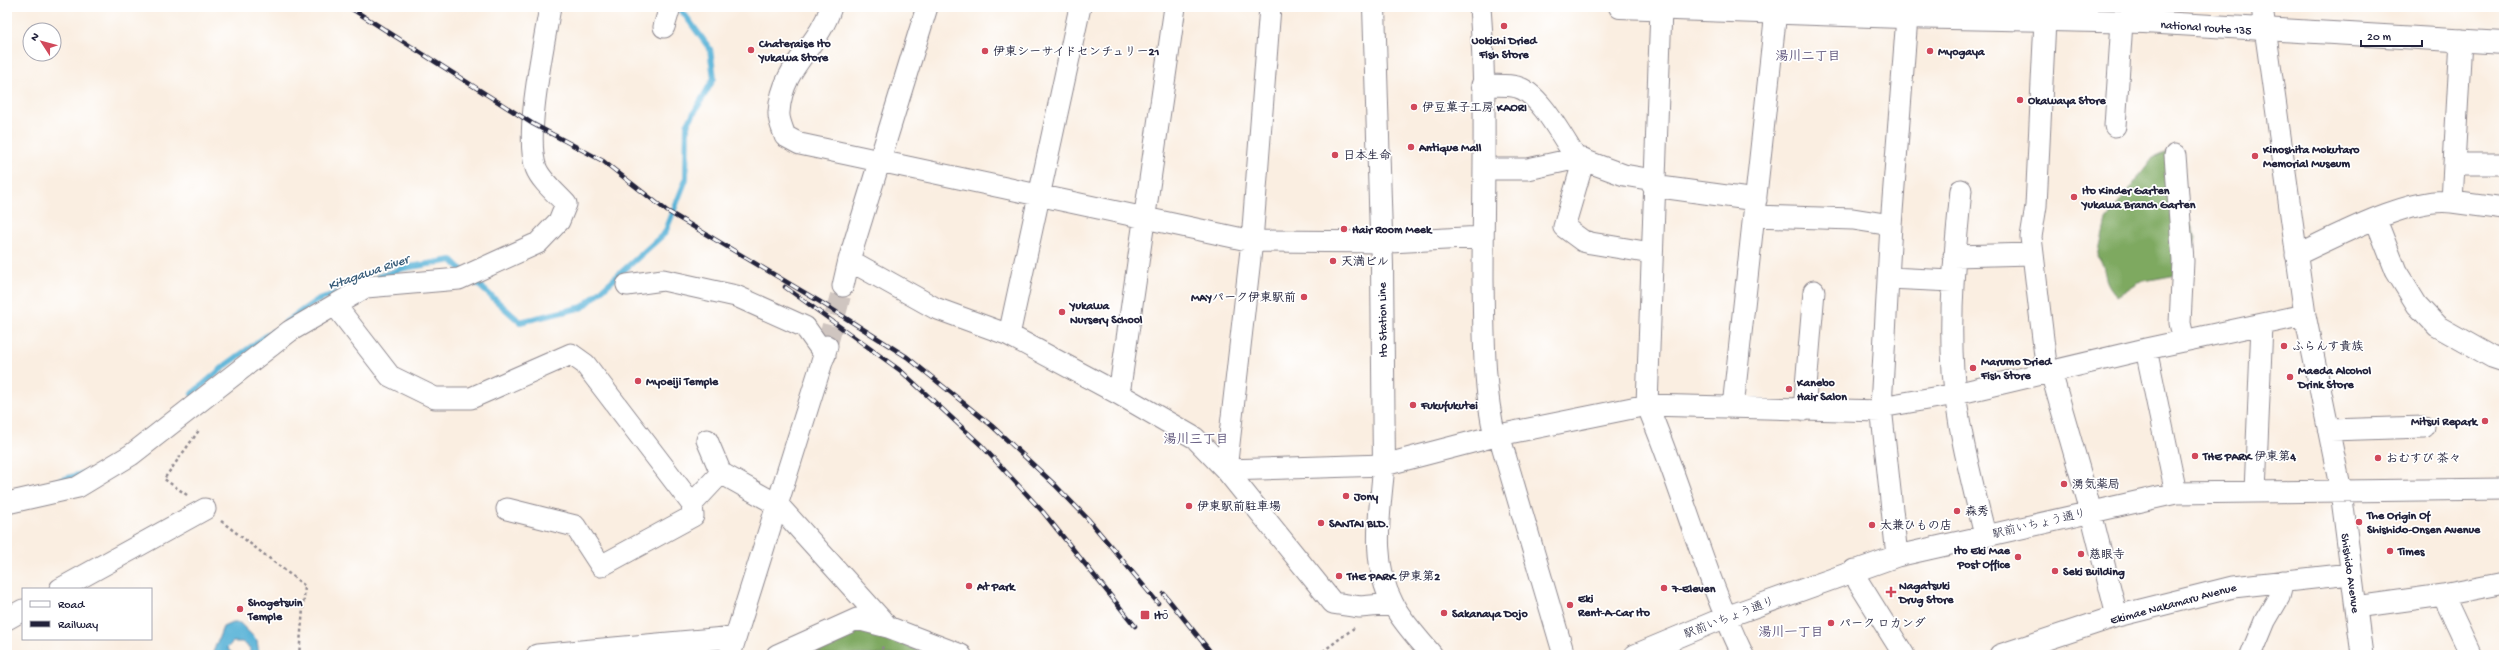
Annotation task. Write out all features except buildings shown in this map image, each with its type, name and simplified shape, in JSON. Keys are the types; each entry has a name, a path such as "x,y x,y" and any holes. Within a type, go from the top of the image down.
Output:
{"main road":[{"name":"Ito Station Line","path":"1374,7 1381,241 1384,465"},
{"name":"national route 135","path":"1620,7 1903,14 2122,22 2504,43"}],"street":[{"path":"7,503 78,487 131,455 290,331 366,287 459,279 538,243 558,221 566,204 537,170 534,158 533,124 550,7"},
{"path":"832,7 814,41 786,78 779,114 784,136 800,144 878,162 1252,241 1362,243 1483,237"},
{"path":"843,286 849,260 878,162 927,7"},
{"path":"1009,335 1080,7"},
{"path":"1119,394 1143,217 1175,7"},
{"path":"1226,470 1252,241 1270,7"},
{"path":"1480,7 1484,169 1484,330 1491,420 1564,655"},
{"name":"Shishido Avenue","path":"2262,7 2264,31 2305,314 2330,430 2341,491 2350,574 2362,655"},
{"path":"1661,9 1653,183 1647,405 1726,617 1743,655"},
{"path":"1733,407 1776,11"},
{"path":"1897,556 1881,409 1903,14"},
{"path":"2045,20 2032,254 2049,372 2091,511 2117,616"},
{"path":"2115,126 2122,22"},
{"path":"2452,202 2461,40"},
{"path":"1482,85 1518,87 1527,93 1550,115 1580,159 1564,227 1583,241 1651,253"},
{"path":"2175,155 2182,261 2180,323 2184,341"},
{"path":"1484,169 1528,169 1580,159 1624,175 1755,208 1853,219 1891,225"},
{"path":"2454,164 2504,164"},
{"path":"1961,190 1952,281 1956,394 1985,535"},
{"path":"2296,255 2376,220 2422,203 2452,202 2504,209"},
{"path":"2376,220 2396,271 2417,305 2437,326 2492,357 2504,361"},
{"path":"1954,256 2032,254"},
{"path":"849,260 934,308 1009,335 1119,394 1195,438 1226,470 1333,603 1360,607 1393,604"},
{"path":"1889,278 1952,281"},
{"path":"537,655 733,646 826,350 805,327 736,296 663,280 627,285"},
{"path":"1804,410 1814,291"},
{"path":"335,305 390,376 435,398 471,398 571,354 585,364 692,504 693,516 601,566 575,526 507,508"},
{"path":"1226,470 1384,465 1497,436 1647,405 1804,410 1881,409 1956,394 2146,348 2262,325 2305,314"},
{"path":"2255,491 2262,325"},
{"path":"2146,348 2176,493"},
{"path":"2330,430 2424,427"},
{"path":"706,440 721,473 778,505 888,627"},
{"path":"1384,465 1378,545 1381,572 1393,604 1432,655"},
{"path":"692,504 721,473"},
{"name":"駅前いちょう通り","path":"1635,655 1726,617 1854,570 1897,556 2176,493 2504,489"},
{"path":"62,588 205,509"},
{"path":"1854,570 1859,583 1904,655"},
{"name":"Ekimae Nakamaru Avenue","path":"2000,655 2117,616 2233,587 2350,574"},
{"path":"2251,655 2265,622 2279,597 2283,581"},
{"path":"2356,607 2443,595 2504,583"},
{"path":"2443,595 2471,655"},
{"path":"7,618 22,610"},
{"path":"777,655 857,619 888,627 961,655"}],"path":[{"path":"208,395 208,418 164,479 305,586 299,655"},
{"path":"1318,655 1354,628"}],"green space":[{"path":"2171,150 2190,223 2196,237 2187,273 2139,282 2117,296 2108,285 2098,256 2106,220 2153,158"},
{"path":"860,631 885,636 927,655 809,655"}],"water":[{"path":"232,623 240,623 257,640 259,655 250,655 250,648 242,642 233,642 227,648 234,655 212,655 223,627"}],"waterway":[{"name":"Kitagawa River","path":"471,278 520,322 583,307 665,233 686,179 687,125 714,78 710,49 679,7"},
{"name":"Kitagawa River","path":"378,277 404,268 452,260 464,272"},
{"name":"Kitagawa River","path":"286,322 316,301 338,292"},
{"name":"Kitagawa River","path":"192,394 226,365 272,332"},
{"name":"Kitagawa River","path":"55,482 84,473"}],"tunnel":[{"path":"827,346 843,286"}],"railway":[{"path":"349,7 533,124 603,161 667,211 822,303 907,357 992,426 1055,485 1088,519 1158,603"},
{"path":"785,287 901,371 982,446 1043,512 1135,626"},
{"path":"1164,594 1213,655"}],"place":[{"name":"Uokichi Dried Fish Store","path":"1504,26"},
{"name":"Chateraise Ito Yukawa Store","path":"751,50"},
{"name":"伊東シーサイドセンチュリー21","path":"985,51"},
{"name":"Myogaya","path":"1930,51"},
{"name":"Okawaya Store","path":"2020,100"},
{"name":"伊豆菓子工房 KAORI","path":"1414,107"},
{"name":"Antique Mall","path":"1411,147"},
{"name":"日本生命","path":"1335,155"},
{"name":"Kinoshita Mokutaro Memorial Museum","path":"2255,156"},
{"name":"Ito Kinder Garten Yukawa Branch Garten","path":"2074,197"},
{"name":"Hair Room Meek","path":"1344,229"},
{"name":"天満ビル","path":"1333,261"},
{"name":"MAYパーク伊東駅前","path":"1304,297"},
{"name":"Yukawa Nursery School","path":"1062,312"},
{"name":"ふらんす貴族","path":"2284,346"},
{"name":"Marumo Dried Fish Store","path":"1973,368"},
{"name":"Maeda Alcohol Drink Store","path":"2290,377"},
{"name":"Myoeiji Temple","path":"638,381"},
{"name":"Kanebo Hair Salon","path":"1789,389"},
{"name":"Fukufukutei","path":"1413,405"},
{"name":"Mitsui Repark","path":"2485,421"},
{"name":"THE PARK 伊東第4","path":"2195,456"},
{"name":"おむすび 茶々","path":"2378,458"},
{"name":"湧気薬局","path":"2064,484"},
{"name":"Jony","path":"1346,496"},
{"name":"伊東駅前駐車場","path":"1189,506"},
{"name":"森秀","path":"1957,511"},
{"name":"The Origin Of Shishido-Onsen Avenue","path":"2359,522"},
{"name":"SANTAI BLD.","path":"1321,523"},
{"name":"太兼ひもの店","path":"1872,525"},
{"name":"Times","path":"2390,551"},
{"name":"慈眼寺","path":"2081,554"},
{"name":"Ito Eki Mae Post Office","path":"2018,557"},
{"name":"Seki Building","path":"2055,571"},
{"name":"THE PARK 伊東第2","path":"1339,576"},
{"name":"At Park","path":"969,586"},
{"name":"7-Eleven","path":"1664,588"},
{"name":"Nagatsuki Drug Store","path":"1891,592"},
{"name":"Eki Rent-A-Car Ito","path":"1570,605"},
{"name":"Shogetsuin Temple","path":"240,609"},
{"name":"Sakanaya Dojo","path":"1444,613"},
{"name":"Itō","path":"1145,615"},
{"name":"パーク ロカンダ","path":"1831,623"}],"district":[{"name":"湯川二丁目","path":"1808,55"},
{"name":"湯川三丁目","path":"1196,438"},
{"name":"湯川一丁目","path":"1791,631"}]}
